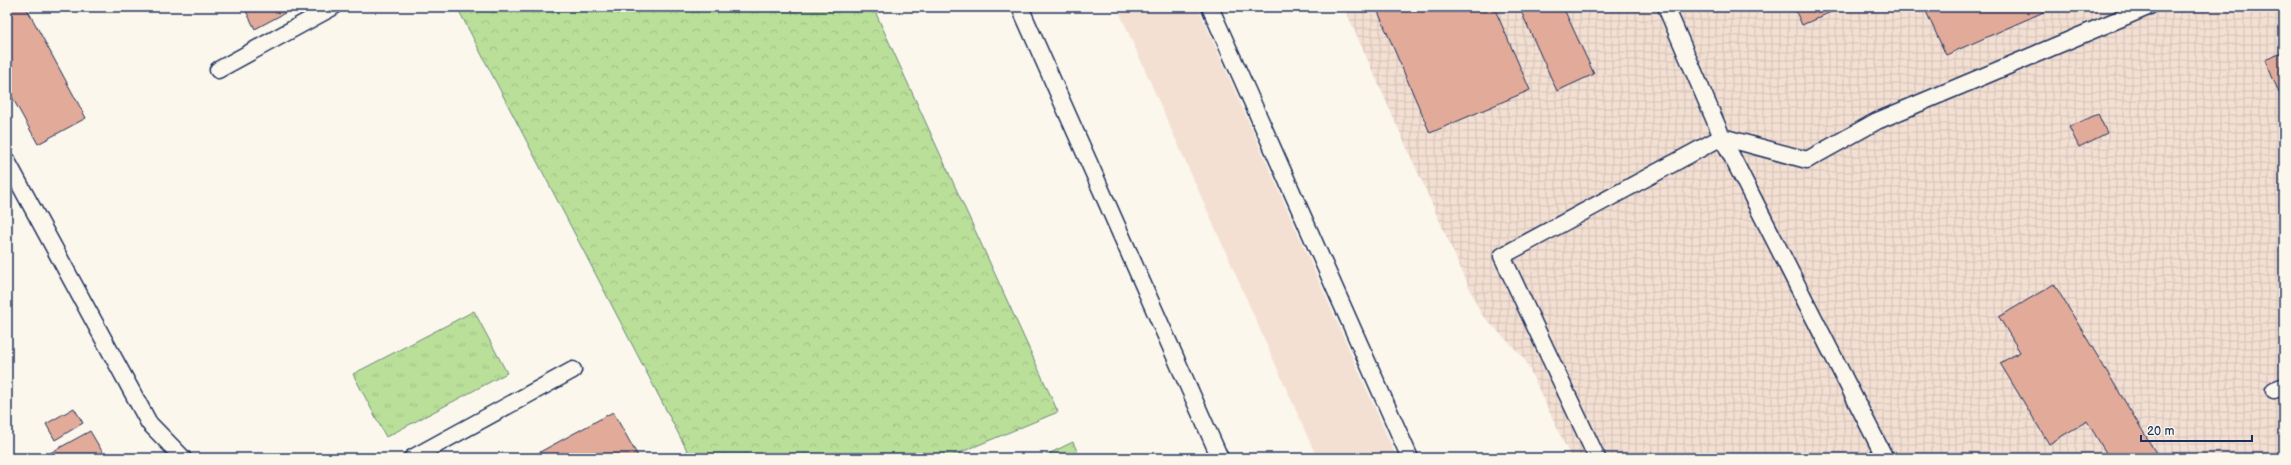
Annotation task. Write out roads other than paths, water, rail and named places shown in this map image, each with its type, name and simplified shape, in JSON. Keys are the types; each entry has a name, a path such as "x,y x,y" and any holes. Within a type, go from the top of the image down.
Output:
{"lane":[{"path":"218,70 333,7"},
{"path":"1020,7 1220,458"},
{"path":"1210,7 1410,458"},
{"path":"1666,7 1722,137 1885,458"},
{"path":"1597,458 1502,256 1722,137 1807,160 1877,122 2148,7"},
{"path":"7,161 149,423 182,458"},
{"path":"412,458 573,370"}]}
